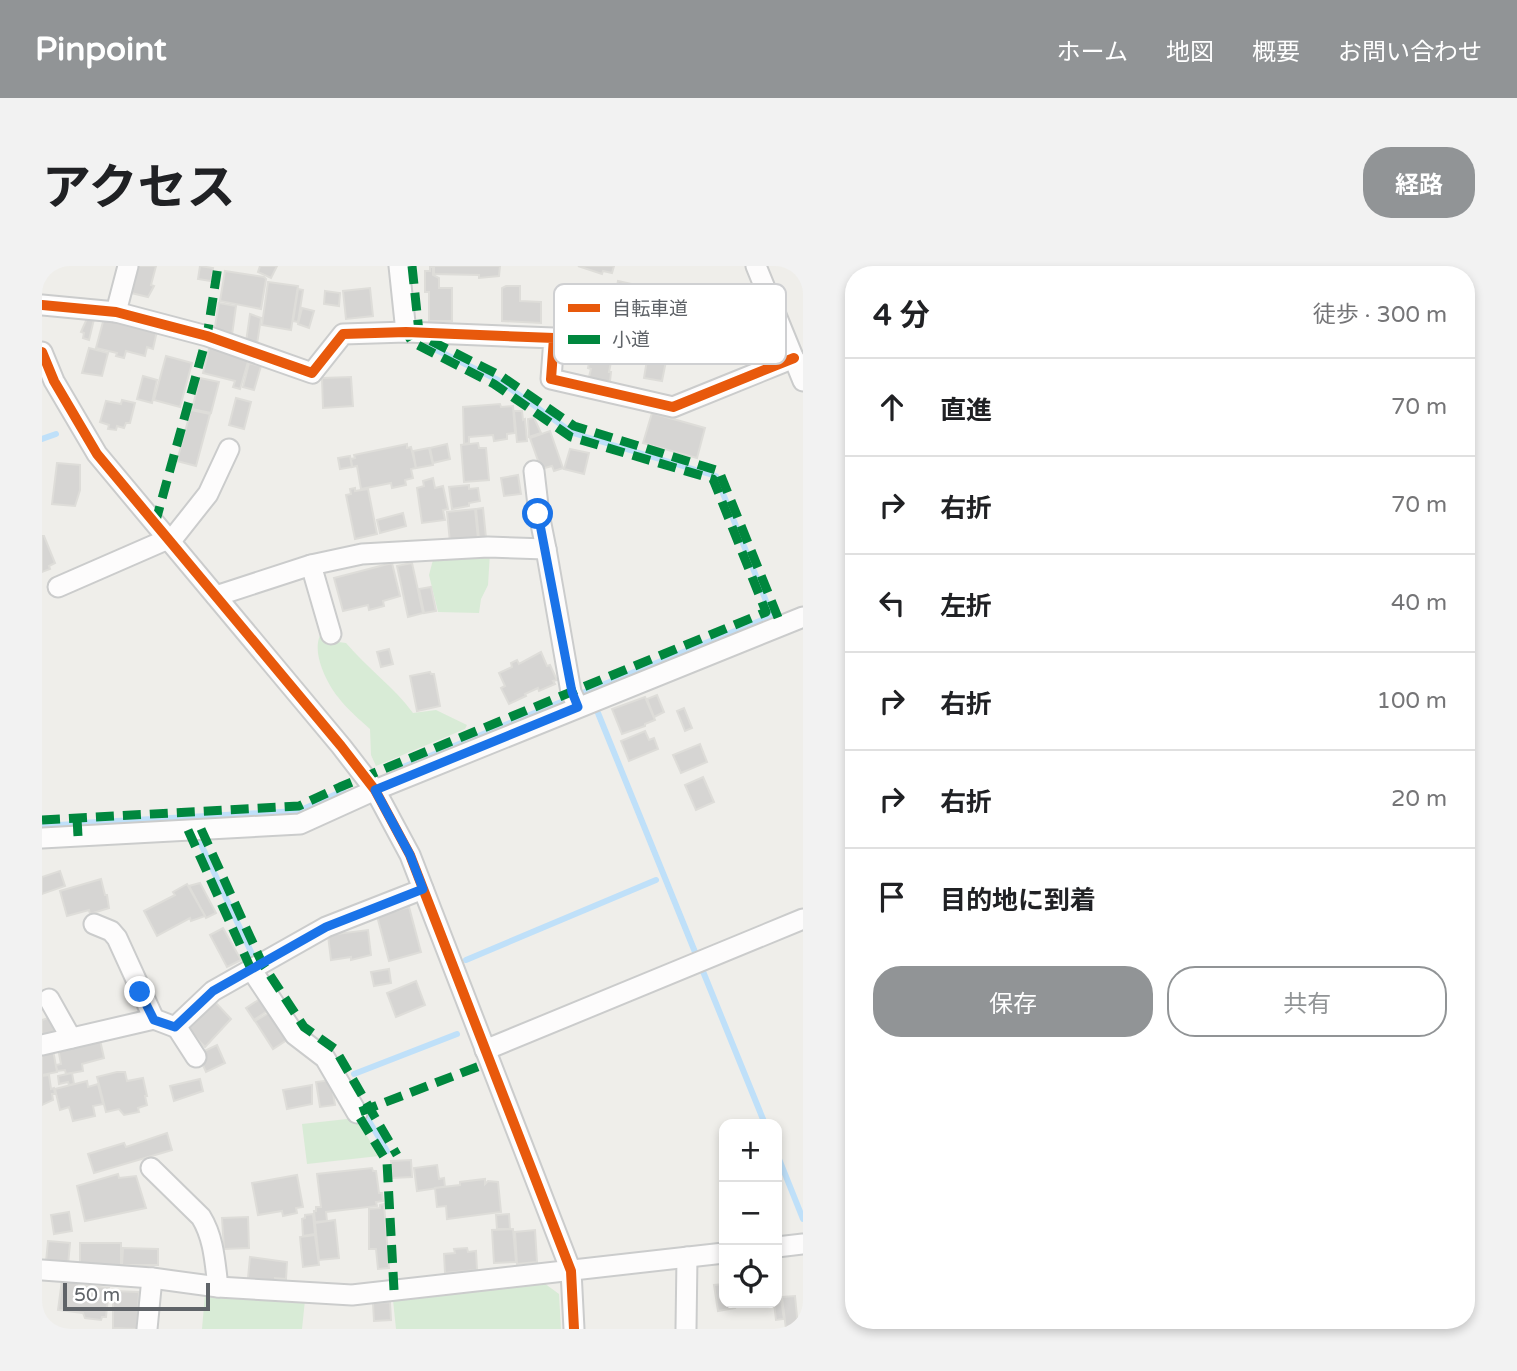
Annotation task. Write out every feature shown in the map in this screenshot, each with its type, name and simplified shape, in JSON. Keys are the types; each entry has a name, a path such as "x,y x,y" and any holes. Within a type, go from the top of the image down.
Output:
{"street":[{"path":"116,312 128,266"},
{"path":"399,266 406,332"},
{"path":"756,266 763,284"},
{"path":"42,305 116,312 207,336 312,373 343,334 406,332 554,338 551,379 673,407 779,364"},
{"path":"786,339 803,381"},
{"path":"42,352 60,393 97,454 375,790 410,855 571,1271 574,1329"},
{"path":"786,361 794,358"},
{"path":"58,587 169,540 208,494 229,449"},
{"path":"534,471 538,514 572,692 578,707"},
{"path":"216,596 312,565 362,554 488,547 546,549"},
{"path":"312,565 331,634"},
{"path":"42,838 300,824 375,790 803,617"},
{"path":"176,1026 213,991 326,927 423,889"},
{"path":"485,1050 803,919"},
{"path":"94,925 111,931 117,938 154,1020"},
{"path":"251,969 295,1035 325,1058 357,1113"},
{"path":"49,999 71,1038"},
{"path":"42,1045 154,1020 176,1026 196,1057"},
{"path":"151,1168 207,1226 211,1235 218,1287"},
{"path":"782,1246 803,1244"},
{"path":"42,1270 152,1278 218,1287 352,1295 719,1254"},
{"path":"686,1329 687,1257"},
{"path":"147,1329 152,1278"}],"green space":[{"path":"490,553 488,585 481,599 479,613 438,612 429,575 434,556"},
{"path":"324,630 331,641 346,643 413,713 436,710 467,725 465,729 376,766 371,755 370,729 333,690 320,664 318,645"},
{"path":"356,1118 379,1156 307,1164 302,1124"},
{"path":"544,1283 559,1294 561,1329 396,1329 393,1300"},
{"path":"205,1294 305,1300 302,1329 202,1329"}],"building":[{"path":"134,266 156,266 151,285 154,286 148,297 127,292"},
{"path":"200,266 213,268 211,281 198,279"},
{"path":"260,266 277,266 271,278 258,272"},
{"path":"434,266 500,266 499,276 479,278 479,275 434,274"},
{"path":"578,266 614,266 612,273 603,271 602,274"},
{"path":"430,267 433,267 433,275 439,278 439,288 452,288 452,321 429,321 429,292 425,292 425,271 430,271"},
{"path":"225,271 266,279 261,309 220,301"},
{"path":"268,282 298,286 291,330 262,325"},
{"path":"520,286 520,301 541,302 541,323 502,321 502,288"},
{"path":"370,288 373,316 346,319 343,291"},
{"path":"298,289 303,290 298,322 293,321"},
{"path":"325,291 340,293 339,306 324,304"},
{"path":"219,303 236,306 232,335 214,332"},
{"path":"302,308 314,311 309,328 298,324"},
{"path":"89,314 95,315 89,340 83,338 84,333 81,332"},
{"path":"250,314 261,318 257,344 246,342"},
{"path":"104,318 157,331 153,349 147,347 145,356 126,351 124,358 116,356 117,353 96,348"},
{"path":"210,345 250,355 240,389 233,387 235,381 203,373"},
{"path":"89,348 108,353 102,376 82,373"},
{"path":"166,356 192,363 180,407 154,400"},
{"path":"249,363 261,366 254,390 243,387"},
{"path":"589,364 611,364 610,381 607,381 607,384 588,381 591,369 588,368"},
{"path":"646,364 665,364 662,381 644,378"},
{"path":"143,376 157,380 152,403 137,399"},
{"path":"351,377 353,406 323,408 322,378"},
{"path":"200,378 219,382 211,413 192,409"},
{"path":"236,398 251,402 244,429 229,425"},
{"path":"122,400 135,403 130,423 126,423 124,428 117,426 116,430 108,429 109,425 100,422 106,401 121,404"},
{"path":"500,404 501,407 513,406 515,433 507,434 507,439 494,441 493,435 469,437 469,443 464,444 463,407"},
{"path":"191,410 210,414 196,466 177,461"},
{"path":"514,411 522,411 527,441 517,442"},
{"path":"652,413 705,428 697,458 643,443"},
{"path":"534,418 541,433 529,437 528,419"},
{"path":"550,431 563,468 554,471 552,466 541,469 530,438"},
{"path":"478,443 479,448 486,448 489,480 464,482 461,445"},
{"path":"407,444 407,448 411,447 416,468 411,469 413,478 405,480 406,485 392,488 391,483 361,489 357,466 352,467 351,459 355,458 354,455"},
{"path":"447,444 450,459 433,463 430,448"},
{"path":"429,448 433,465 416,468 413,451"},
{"path":"570,449 589,453 584,474 564,469"},
{"path":"350,456 352,467 340,469 338,458"},
{"path":"57,463 80,465 80,490 75,506 52,504"},
{"path":"518,475 521,494 504,496 501,478"},
{"path":"433,478 435,488 443,486 448,509 443,510 445,520 422,523 417,488 424,486 423,481"},
{"path":"469,485 469,489 478,488 480,501 452,509 449,487"},
{"path":"355,488 355,491 368,489 377,534 355,539 346,495 351,494 350,489"},
{"path":"483,508 486,538 479,539 476,509"},
{"path":"475,509 478,539 450,542 447,512"},
{"path":"403,513 406,526 380,533 377,520"},
{"path":"42,536 55,563 42,572"},
{"path":"392,563 400,596 383,601 384,606 369,610 368,605 343,611 334,578"},
{"path":"412,563 423,613 408,617 397,566"},
{"path":"431,587 436,611 424,613 419,589"},
{"path":"389,649 393,664 381,667 377,652"},
{"path":"541,652 557,680 553,681 555,684 539,691 538,688 509,704 501,688 505,686 499,673 512,667 511,663 517,660 519,664"},
{"path":"430,672 434,674 440,706 417,711 410,676"},
{"path":"657,695 664,712 654,717 647,699"},
{"path":"645,697 655,720 622,734 612,709"},
{"path":"684,708 692,728 685,731 677,711"},
{"path":"645,731 649,740 654,738 658,749 629,761 621,741"},
{"path":"700,744 707,762 681,773 673,755"},
{"path":"703,777 714,802 696,810 685,785"},
{"path":"60,871 65,886 42,894 42,877"},
{"path":"101,879 109,908 90,914 89,910 67,916 60,891"},
{"path":"200,883 216,913 206,918 189,886"},
{"path":"187,884 205,916 191,921 190,918 157,936 144,911 175,895 173,892"},
{"path":"409,907 421,952 389,961 377,916"},
{"path":"223,928 241,960 227,967 210,935"},
{"path":"368,930 371,955 351,960 351,957 331,960 328,935"},
{"path":"389,969 391,983 374,986 371,972"},
{"path":"416,981 425,1005 396,1017 387,993"},
{"path":"263,997 270,1009 254,1020 246,1008"},
{"path":"215,1002 231,1019 205,1047 187,1028"},
{"path":"272,1011 290,1038 273,1049 255,1021"},
{"path":"51,1017 55,1034 42,1037 42,1020"},
{"path":"100,1040 104,1058 82,1064 83,1071 66,1074 65,1070 57,1071 56,1065 61,1064 58,1048"},
{"path":"217,1045 225,1063 206,1072 198,1054"},
{"path":"53,1050 57,1072 42,1075 42,1052"},
{"path":"125,1072 127,1081 143,1078 147,1105 138,1108 139,1112 124,1115 119,1109 106,1112 97,1077"},
{"path":"72,1073 74,1084 59,1084 58,1076"},
{"path":"49,1075 51,1089 54,1088 55,1094 52,1094 53,1100 42,1105 42,1076"},
{"path":"200,1079 203,1091 174,1101 170,1086"},
{"path":"331,1080 335,1105 320,1107 316,1082"},
{"path":"87,1081 88,1087 98,1084 103,1104 93,1106 95,1116 73,1121 69,1107 60,1110 55,1089"},
{"path":"312,1085 312,1104 287,1109 283,1090"},
{"path":"167,1133 172,1150 94,1173 88,1154 124,1143 126,1147"},
{"path":"411,1160 412,1177 392,1178 391,1161"},
{"path":"437,1165 439,1179 444,1178 445,1187 417,1191 414,1168"},
{"path":"372,1168 376,1171 383,1201 376,1202 377,1206 326,1212 327,1221 315,1222 314,1211 316,1207 321,1207 317,1174"},
{"path":"118,1174 119,1178 136,1176 146,1208 85,1221 77,1186"},
{"path":"297,1175 303,1207 296,1208 297,1213 283,1216 282,1211 258,1215 252,1183"},
{"path":"485,1179 485,1184 488,1181 498,1182 501,1212 447,1219 446,1206 437,1207 435,1188"},
{"path":"384,1204 389,1268 378,1269 376,1249 369,1249 369,1209 380,1208 380,1205"},
{"path":"69,1212 72,1231 54,1234 51,1215"},
{"path":"313,1214 315,1234 303,1236 302,1219 305,1215"},
{"path":"509,1214 510,1229 497,1229 496,1215"},
{"path":"248,1217 249,1248 224,1249 222,1218"},
{"path":"335,1220 339,1258 319,1260 315,1223"},
{"path":"513,1229 516,1262 494,1263 492,1230"},
{"path":"535,1230 537,1262 517,1264 515,1232"},
{"path":"315,1235 319,1265 303,1267 300,1237"},
{"path":"48,1241 70,1243 68,1265 46,1262"},
{"path":"80,1243 121,1243 121,1266 80,1265"},
{"path":"123,1248 158,1249 158,1265 122,1265"},
{"path":"467,1248 468,1252 476,1251 477,1270 445,1273 444,1254 455,1253 454,1249"},
{"path":"250,1257 287,1262 286,1279 275,1278 275,1281 248,1278"},
{"path":"62,1280 109,1288 106,1317 101,1320 85,1318 83,1313 58,1310"},
{"path":"719,1284 719,1308 735,1308 718,1311 714,1285"},
{"path":"113,1291 139,1292 137,1329 113,1328"},
{"path":"795,1296 798,1327 786,1329 782,1297"},
{"path":"390,1302 391,1320 374,1321 373,1303"},
{"path":"782,1306 784,1319 776,1320 775,1308 782,1308"}],"waterway":[{"path":"420,342 498,380 573,433 716,476 772,616 585,692"},
{"path":"42,439 56,434"},
{"path":"396,770 566,700"},
{"path":"598,713 695,952"},
{"path":"81,823 299,811 343,791"},
{"path":"42,826 75,824"},
{"path":"199,840 252,954"},
{"path":"466,960 656,880"},
{"path":"702,969 763,1119"},
{"path":"354,1074 457,1034"},
{"path":"366,1116 387,1151"},
{"path":"782,1166 803,1219"}],"marked path":[{"path":"155,524 207,336 218,266"},
{"path":"412,266 419,332 429,340 501,376 574,426 719,471 781,625"},
{"path":"42,820 299,806 766,612 713,479 571,437 494,384 412,342 406,332"},
{"path":"77,818 78,836"},
{"path":"201,829 262,963 304,1027 335,1049 397,1155"},
{"path":"188,830 251,969"},
{"path":"394,1290 387,1162 357,1113 490,1062"}],"cycle path":[{"path":"42,305 116,312 207,336 312,373 343,334 406,332 554,338"},
{"path":"554,338 551,379 673,407 779,364"},
{"path":"42,352 54,381 97,454 375,790 410,855 571,1271 574,1329"},
{"path":"786,361 794,358"}],"route":[{"path":"140,992 154,1020 175,1027 213,991 326,927 423,889 410,855 375,790 578,707 572,692 538,514"}]}
